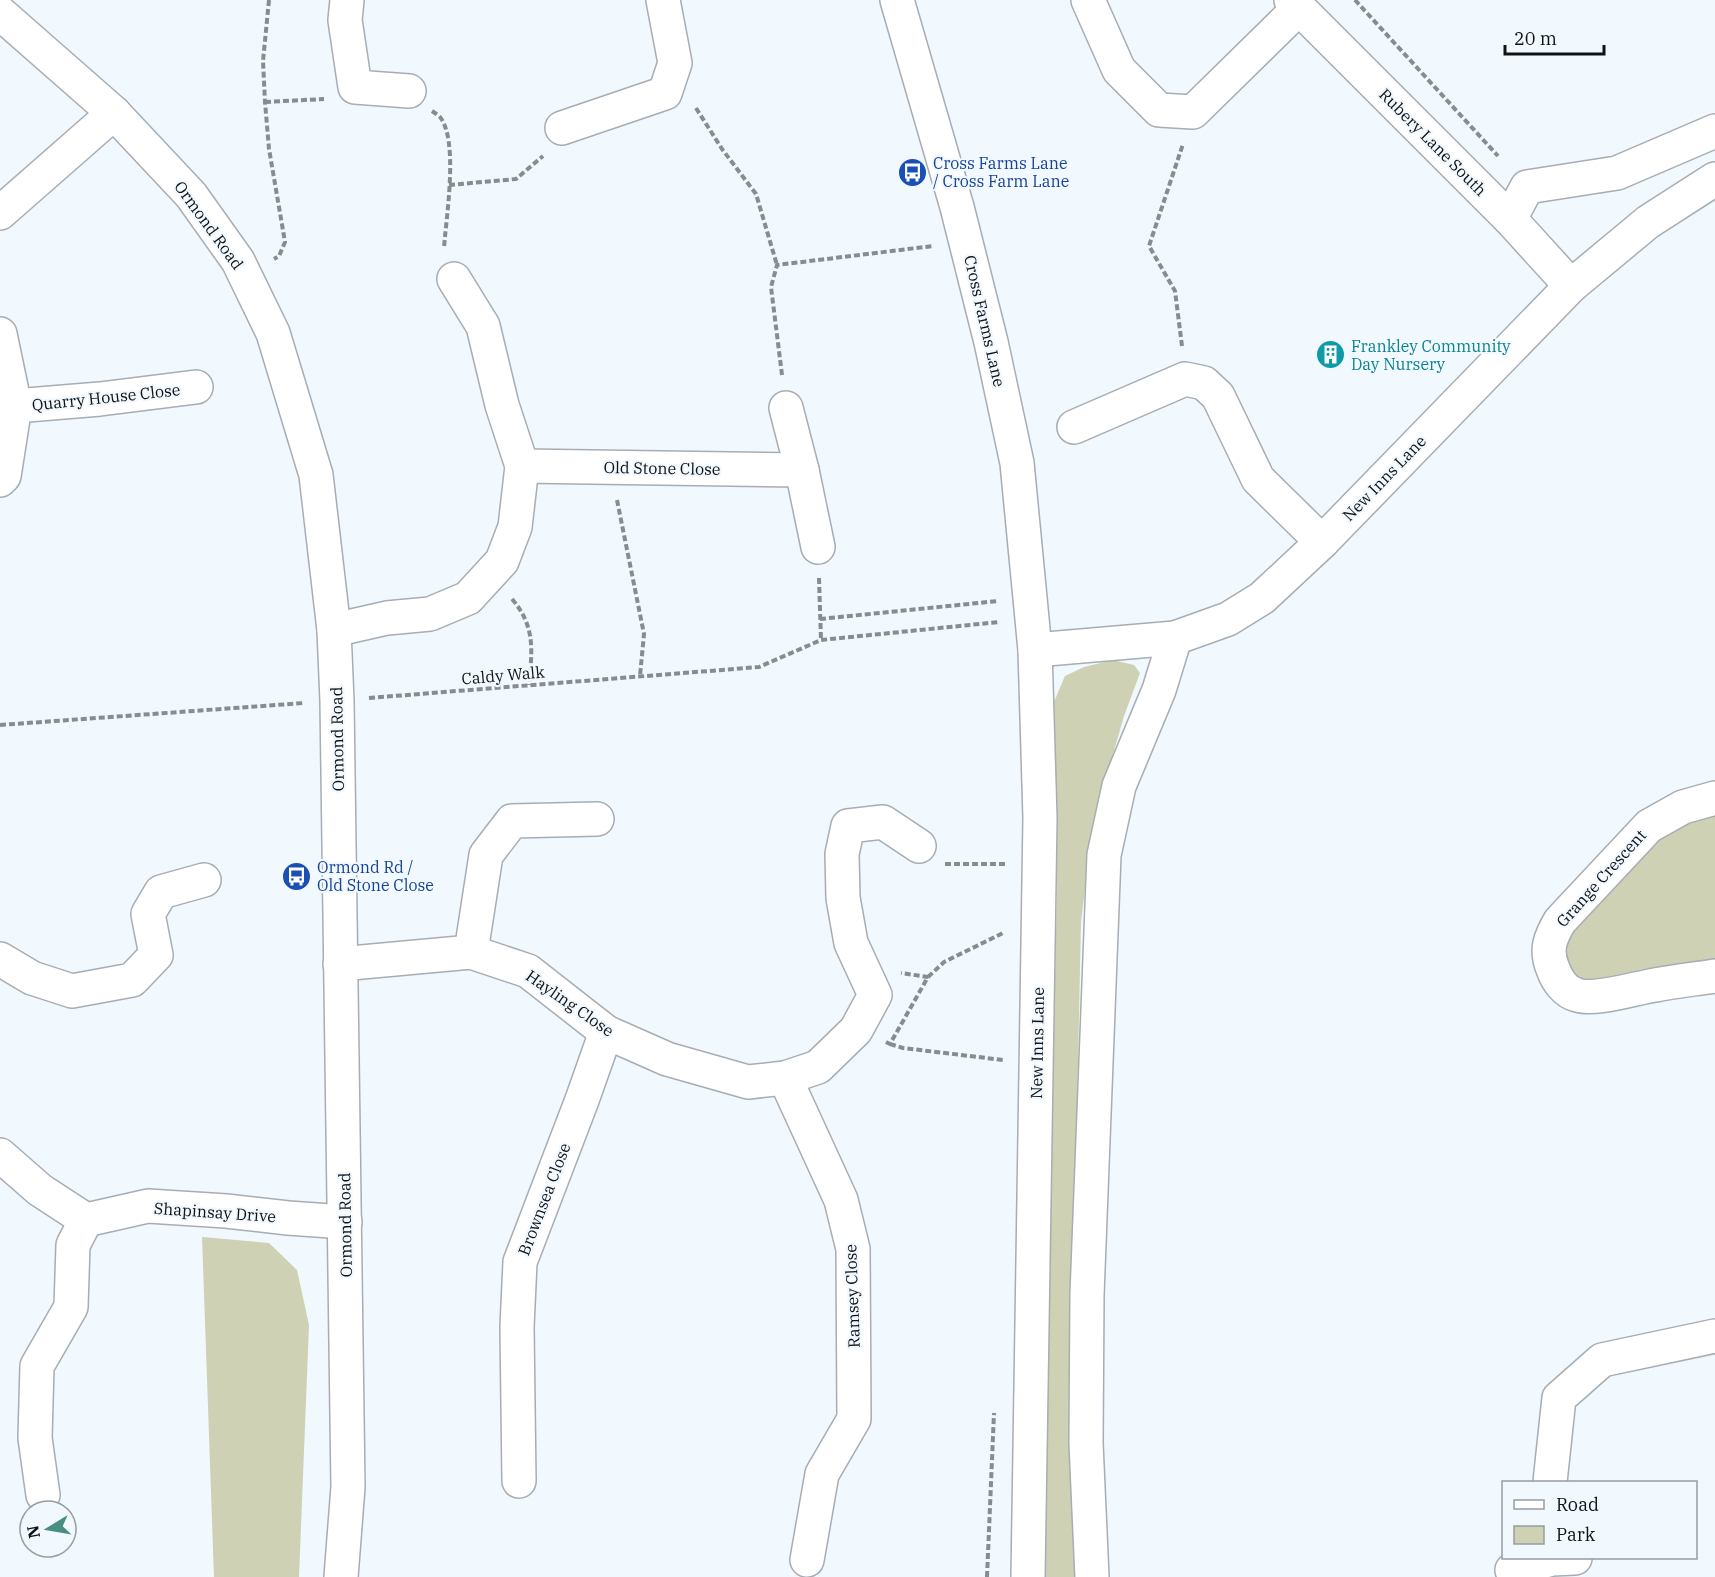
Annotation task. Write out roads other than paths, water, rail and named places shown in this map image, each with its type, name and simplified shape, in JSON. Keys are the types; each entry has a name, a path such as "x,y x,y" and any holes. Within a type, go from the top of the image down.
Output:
{"street":[{"path":"347,0 345,20 355,87 409,91"},
{"path":"562,128 665,93 675,63 663,0"},
{"name":"Cross Farms Lane","path":"897,0 957,207 991,342 1017,463 1016,616 1035,650"},
{"path":"1088,0 1119,70 1159,110 1193,112 1295,4"},
{"name":"Rubery Lane South","path":"1295,4 1510,219 1571,286"},
{"name":"Ormond Road","path":"0,13 114,113 191,195 238,261 273,333 316,475 334,630 337,701 348,1487 341,1577"},
{"path":"0,213 114,113"},
{"path":"1510,219 1527,187 1617,173 1715,131"},
{"name":"New Inns Lane","path":"1029,1577 1040,829 1035,650 1175,638 1228,619 1262,598 1322,542 1571,286 1648,222 1715,179"},
{"path":"334,630 387,618 430,614 468,598 502,561 514,527 522,466 502,405 483,326 454,279"},
{"name":"Quarry House Close","path":"0,334 15,406 4,476 0,480"},
{"path":"1074,427 1185,380 1204,383 1218,396 1258,479 1322,542"},
{"name":"Quarry House Close","path":"15,406 100,399 196,387"},
{"path":"786,408 818,547"},
{"name":"Old Stone Close","path":"522,466 802,470"},
{"path":"1092,1577 1086,1443 1087,1295 1104,855 1119,786 1159,690 1175,638"},
{"name":"Grange Crescent","path":"1715,798 1683,807 1649,826 1560,921 1553,933 1548,953 1553,970 1562,985 1576,995 1592,997 1715,976"},
{"path":"471,952 486,855 512,821 597,819"},
{"name":"Hayling Close","path":"340,964 471,952 528,971 606,1032 667,1059 748,1082 785,1078 818,1067 856,1030 875,995 851,943 843,898 842,854 848,826 883,822 919,846"},
{"path":"0,959 32,978 72,991 132,980 156,955 148,914 160,892 204,880"},
{"name":"Brownsea Close","path":"519,1481 520,1262 606,1032"},
{"name":"Ramsey Close","path":"785,1078 841,1200 853,1249 854,1419 822,1474 807,1560"},
{"path":"0,1155 40,1190 86,1220 73,1245 71,1306 37,1366 35,1438 43,1495"},
{"name":"Shapinsay Drive","path":"86,1220 147,1206 345,1222"},
{"path":"1550,1481 1559,1398 1602,1360 1715,1336"},
{"path":"1512,1570 1556,1559"}],"place":[{"name":"Cross Farms Lane / Cross Farm Lane","path":"912,172"},
{"name":"Frankley Community Day Nursery","path":"1330,355"},
{"name":"Ormond Rd / Old Stone Close","path":"296,876"}]}
